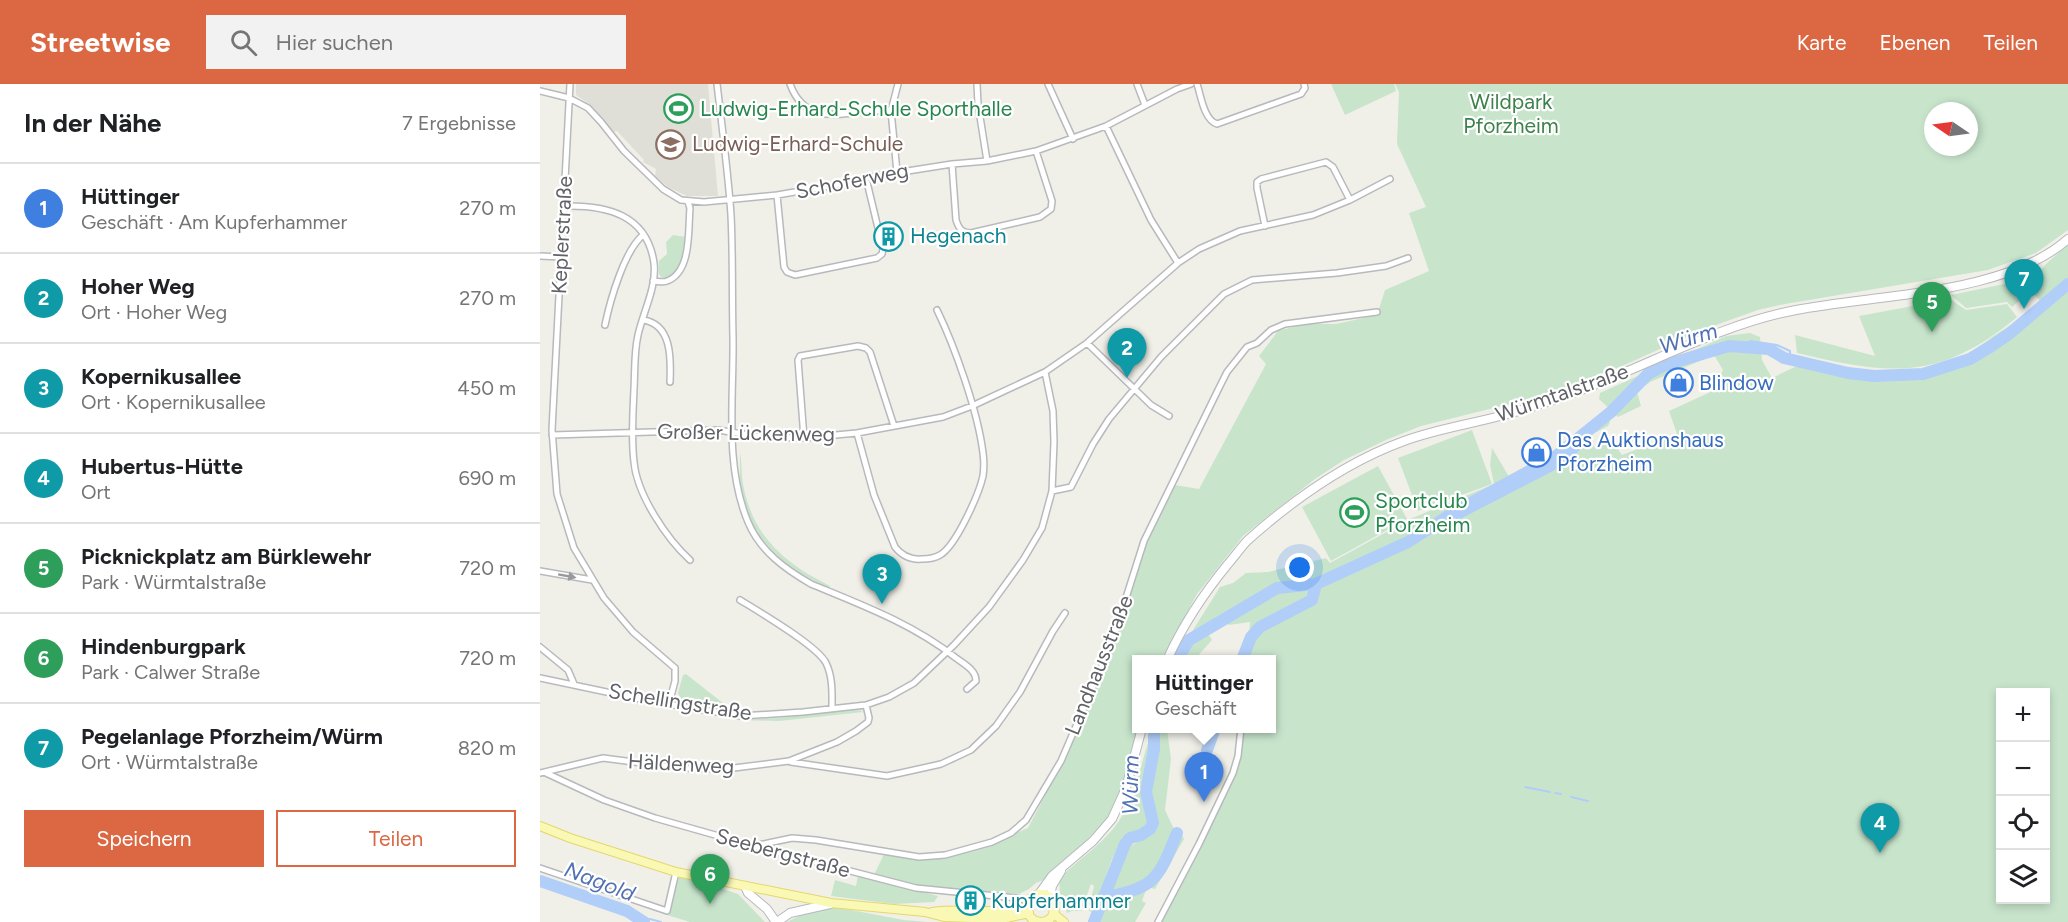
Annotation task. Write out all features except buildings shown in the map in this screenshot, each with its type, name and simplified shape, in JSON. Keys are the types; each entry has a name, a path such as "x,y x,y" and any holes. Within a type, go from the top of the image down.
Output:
{"main road":[{"name":"Würmtalstraße","path":"1169,655 1211,585 1247,542 1324,480 1363,458 1405,440 1506,415 1574,393 1731,327 1796,310 1957,285 2004,274 2027,266 2068,239"},
{"path":"1039,894 1052,876 1093,841 1112,819 1126,788 1141,733"},
{"path":"540,826 676,872 745,886 831,903 925,912 944,917 1002,919 1014,922"},
{"path":"1050,897 1056,880 1066,865"},
{"path":"745,886 748,893 767,909 776,922 790,913 831,903"},
{"path":"1002,919 1028,908 1033,896 1039,894 1050,897 1054,904 1052,918"},
{"path":"925,912 945,910 1004,912 1028,908"},
{"path":"1028,908 1035,920 1044,921 1052,918 1064,922"}],"street":[{"name":"Keplerstraße","path":"570,84 552,435 555,476 562,515 574,548 592,580 621,620 675,668 675,681 669,704"},
{"path":"717,84 731,215 733,432 737,479 744,511 753,532 774,559 811,584 919,632 948,651 974,672 976,681 966,689"},
{"path":"790,84 804,106 814,112 831,115 875,109 891,111"},
{"path":"897,172 891,111 898,84"},
{"path":"977,84 987,161"},
{"path":"1048,84 1073,139"},
{"path":"1137,84 1145,105"},
{"name":"Schoferweg","path":"688,202 777,195 897,172 987,161 1036,151 1106,126 1191,84"},
{"path":"1197,84 1208,117 1211,122 1217,124 1301,94 1305,88 1304,84"},
{"path":"540,92 569,98 593,112 624,151 663,189 688,202 690,208 687,257 675,275 667,282 653,281"},
{"path":"1106,126 1151,220 1178,263"},
{"path":"952,164 958,228 963,232 971,233 1040,217 1051,209 1052,201 1036,151"},
{"path":"1265,226 1257,185 1261,179 1326,162 1333,167 1350,200"},
{"path":"777,195 784,267 791,274 807,272 877,258 882,254 883,249 866,178"},
{"name":"Großer Lückenweg","path":"552,435 718,430 762,437 804,438 856,434 944,417 1045,372 1087,342 1178,263 1199,249 1240,231 1313,216 1350,200 1389,179"},
{"path":"564,206 603,207 624,216 640,230 651,250 654,265 653,281 635,353 632,432 634,465 648,503 671,540 690,560"},
{"path":"605,325 610,300 637,242 643,235"},
{"path":"540,256 561,257"},
{"path":"1052,491 1071,487 1108,419 1161,357 1224,294 1243,284 1263,278 1337,273 1386,266 1408,258"},
{"path":"856,434 873,495 895,547 905,557 913,559 940,555 952,541 968,513 982,476 983,452 972,406 950,340 937,310"},
{"name":"Landhausstraße","path":"754,846 792,838 919,857 945,855 992,842 1011,833 1026,820 1060,761 1111,645 1144,541 1227,372 1247,347 1257,343 1271,330 1285,324 1377,312"},
{"path":"643,320 655,323 667,339 670,348 670,382"},
{"path":"1087,342 1151,405 1168,416"},
{"path":"804,438 798,360 800,356 858,346 870,352 894,426"},
{"name":"Schellingstraße","path":"540,678 741,716 866,705 889,697 914,683 989,607 1023,560 1041,528 1052,491 1054,442 1053,411 1045,372"},
{"path":"541,572 592,580"},
{"path":"740,600 784,628 819,653 826,661 832,690 832,708"},
{"path":"789,761 814,767 887,776 941,764 971,750 996,726 1020,692 1065,613"},
{"path":"540,646 568,670 574,684"},
{"name":"Häldenweg","path":"543,773 603,758 680,768 726,770 789,761 837,742 867,723 869,718 866,705"},
{"path":"1158,922 1195,853 1233,773 1239,756 1241,733"},
{"name":"Seebergstraße","path":"543,773 604,800 655,818 754,846 916,888 1016,898 1028,908"},
{"path":"540,868 667,911 676,872"}],"shaded area":[{"name":"Ludwig-Erhard-Schule","path":"576,84 708,84 718,196 687,196 668,187 655,176 656,169 643,162 644,160 617,131 613,132 589,104 576,95"}],"green space":[{"path":"1331,84 1394,84 1396,91 1345,115"},
{"name":"Wildpark Pforzheim","path":"1395,84 2068,84 2068,230 2036,253 1988,270 1758,310 1702,330 1620,367 1538,397 1421,426 1344,460 1315,479 1243,536 1197,594 1164,655 1132,655 1132,733 1137,733 1121,793 1108,817 1075,853 1046,879 1019,894 910,885 874,875 884,854 921,860 946,857 981,848 1028,828 1060,767 1090,695 1116,643 1147,540 1175,485 1199,489 1266,364 1259,356 1278,331 1305,324 1336,324 1377,315 1385,290 1429,271 1409,213 1426,207 1397,144 1399,92"},
{"path":"673,235 686,237 684,255 676,269 667,278 662,278 659,274 659,261 667,254 666,242"},
{"path":"2068,245 2068,922 1159,922 1229,784 1242,733 1276,733 1276,655 1241,655 1249,636 1250,622 1229,625 1222,617 1196,631 1193,630 1220,587 1233,583 1246,573 1268,572 1326,558 1330,563 1410,519 1494,484 1490,465 1492,448 1511,480 1546,460 1606,414 1610,422 1608,426 1591,435 1590,438 1595,448 1612,441 1622,455 1677,434 1669,411 1717,389 1715,377 1723,370 1714,355 1650,382 1637,392 1641,406 1618,417 1599,399 1600,393 1726,336 1750,333 1760,337 1762,360 1772,378 1799,365 1796,355 1840,366 1882,372 1924,369 1945,363 1967,354 2015,323 2030,319 2044,305 2032,292 2041,270"},
{"path":"2014,282 2030,282 2020,300 2012,307 2007,302 1966,308 1951,295"},
{"path":"1950,299 1966,310 2007,304 2017,317 1989,338 1963,353 1938,363 1913,368 1860,366 1797,353 1795,335 1875,356 1859,316"},
{"name":"Sportclub Pforzheim","path":"1472,430 1492,484 1418,511 1398,458"},
{"path":"740,453 742,480 748,503 763,534 785,558 830,586 829,588 786,563 763,540 747,511 741,489"},
{"name":"Sportclub Pforzheim","path":"1378,466 1407,519 1331,561 1302,507"},
{"path":"1206,631 1212,640 1199,655 1182,655 1189,643"},
{"path":"686,674 728,709 717,709 718,703 691,698 689,703 681,700 678,693 683,675"},
{"path":"857,709 864,712 779,721 737,720 778,718"},
{"path":"1152,733 1152,755 1145,790 1151,824 1145,831 1128,839 1120,846 1108,870 1094,913 1089,911 1094,886 1091,884 1081,911 1067,913 1060,893 1059,879 1109,834 1122,816 1136,786"},
{"path":"1158,733 1168,733 1171,759 1165,810 1173,827 1184,839 1155,889 1147,887 1142,901 1146,903 1135,922 1097,922 1128,849 1151,833 1156,825 1157,820 1149,788 1158,752"},
{"path":"680,875 738,894 765,922 690,922 667,915"},
{"path":"858,875 938,896 934,902 894,904 831,896 835,880 856,886"},
{"path":"830,906 927,922 787,922 807,912"}],"waterway":[{"name":"Würm","path":"1180,655 1189,640 1277,588 1316,584 1408,542 1456,511 1555,457 1611,412 1648,374 1665,365 1729,346 1769,349 1784,358 1848,373 1874,376 1923,374 1970,359 1990,347 2009,334 2068,284"},
{"path":"1744,347 1750,341 1777,345 1790,351 1790,359"},
{"path":"1408,542 1561,463 1576,449"},
{"name":"Würm","path":"1244,655 1251,637 1260,627 1312,600 1316,584"},
{"name":"Würm","path":"1094,922 1125,844 1130,838 1150,829 1153,823 1146,792 1154,749 1154,733"},
{"name":"Würm","path":"1207,750 1213,733"},
{"path":"1525,787 1550,792"},
{"path":"1555,793 1561,794"},
{"path":"1571,797 1588,801"},
{"name":"Würm","path":"1102,898 1133,890 1152,880 1165,862 1177,833"},
{"name":"Nagold","path":"540,881 627,911 644,922"},
{"path":"643,921 650,919 661,922"}],"place":[{"name":"Ludwig-Erhard-Schule Sporthalle","path":"679,109"},
{"name":"Ludwig-Erhard-Schule","path":"671,144"},
{"name":"Hegenach","path":"889,236"},
{"name":"Pegelanlage Pforzheim/Würm","path":"2024,309"},
{"name":"Picknickplatz am Bürklewehr","path":"1932,332"},
{"name":"Hoher Weg","path":"1127,378"},
{"name":"Blindow","path":"1678,383"},
{"name":"Das Auktionshaus Pforzheim","path":"1536,452"},
{"name":"Sportclub Pforzheim","path":"1354,513"},
{"name":"Kopernikusallee","path":"882,604"},
{"name":"Hüttinger","path":"1204,802"},
{"name":"Hubertus-Hütte","path":"1880,853"},
{"name":"Kupferhammer","path":"970,901"},
{"name":"Hindenburgpark","path":"710,904"}]}
